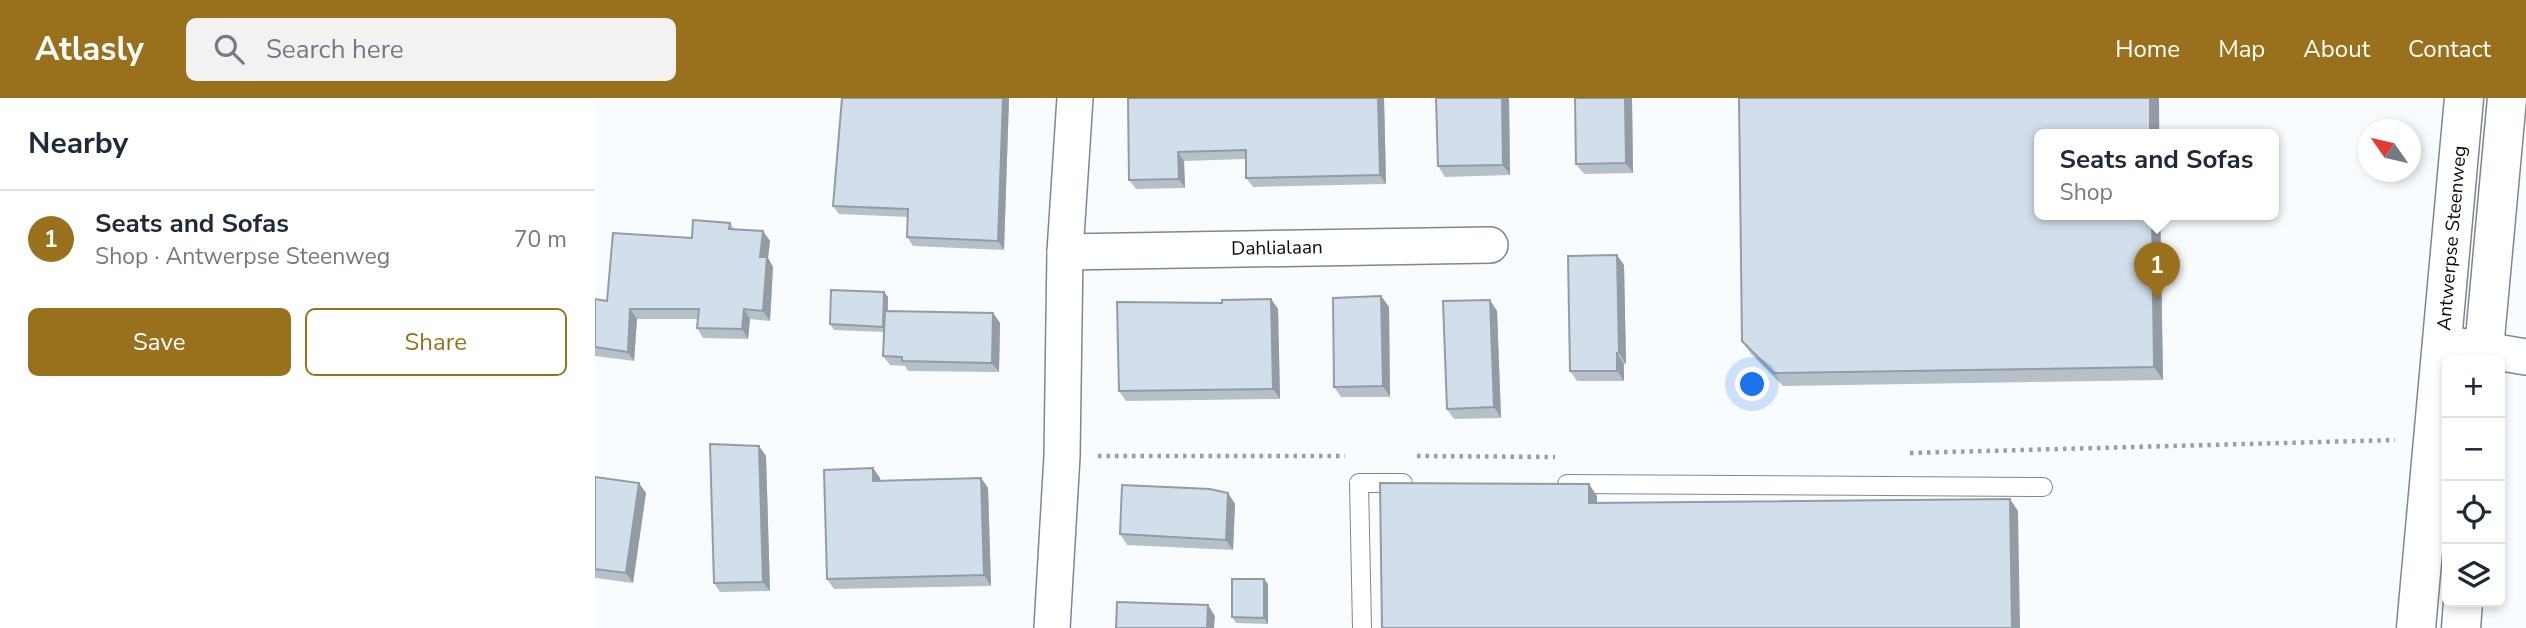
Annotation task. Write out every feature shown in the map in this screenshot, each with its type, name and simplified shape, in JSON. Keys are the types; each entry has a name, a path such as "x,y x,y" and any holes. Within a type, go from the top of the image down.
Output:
{"main road":[{"name":"Antwerpse Steenweg","path":"2416,628 2464,98"},
{"path":"2484,355 2508,98"},
{"path":"2461,628 2463,607"}],"street":[{"path":"1052,628 1062,456 1065,252 1076,98"},
{"name":"Dahlialaan","path":"1065,252 1490,245"},
{"path":"2442,343 2484,355"},
{"path":"2505,356 2526,357"}],"lane":[{"path":"1361,628 1359,483 1415,483"},
{"path":"1554,484 2043,487"}],"building":[{"path":"842,98 1003,98 998,241 907,237 908,209 833,206"},
{"path":"1128,98 1378,98 1380,175 1246,178 1246,150 1178,152 1179,179 1129,180"},
{"path":"1436,98 1502,98 1503,165 1438,166"},
{"path":"1575,98 1625,98 1626,163 1576,164"},
{"path":"1739,98 2150,98 2150,129 2034,129 2034,220 2152,220 2154,367 1774,373 1742,341"},
{"path":"693,220 730,223 729,229 763,231 760,257 767,257 763,311 744,309 742,329 697,328 699,309 630,309 628,352 595,347 595,299 607,301 613,233 692,238"},
{"path":"1617,255 1617,371 1570,371 1568,256"},
{"path":"831,290 884,292 883,327 830,324"},
{"path":"1381,296 1383,386 1334,387 1333,298"},
{"path":"1271,299 1273,389 1119,391 1117,302 1222,303 1222,300"},
{"path":"1490,300 1494,407 1447,409 1443,301"},
{"path":"885,311 993,313 992,363 902,361 902,357 883,356"},
{"path":"710,444 759,446 763,582 714,583"},
{"path":"873,468 873,481 981,478 984,575 827,579 824,470"},
{"path":"595,477 639,483 626,573 595,569"},
{"path":"1380,483 1589,484 1589,503 2010,499 2012,628 1382,628"},
{"path":"1122,485 1210,489 1228,493 1226,540 1120,534"},
{"path":"1232,579 1264,579 1264,618 1232,617"},
{"path":"1117,602 1208,605 1207,628 1116,628"}],"place":[{"name":"Seats and Sofas","path":"2157,300"}]}
